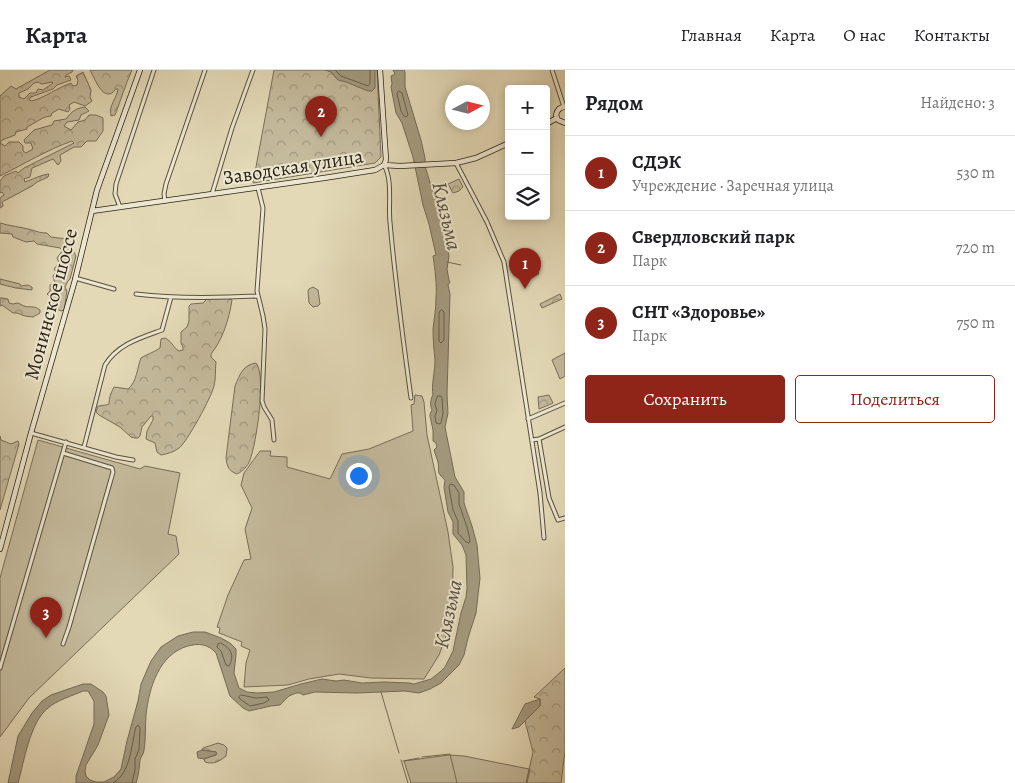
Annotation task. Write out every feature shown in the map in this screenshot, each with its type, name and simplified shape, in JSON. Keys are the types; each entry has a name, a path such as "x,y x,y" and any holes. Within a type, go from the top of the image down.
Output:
{"street":[{"name":"Монинское шоссе","path":"0,550 100,183 140,70"},
{"path":"120,207 114,194 116,184 154,70"},
{"path":"165,201 166,184 205,70"},
{"path":"212,194 232,128 253,70"},
{"path":"380,70 386,160 384,165 456,163 476,158 505,145"},
{"path":"552,70 564,107 561,107 556,112 557,118 560,122 565,123"},
{"path":"550,122 557,118"},
{"path":"456,163 487,222 504,262 541,502 544,538"},
{"name":"Заводская улица","path":"92,211 375,170 384,165 388,171 390,181 388,203 398,304 411,398"},
{"path":"258,188 263,208 257,291 265,329 262,401 272,420 274,440"},
{"path":"75,278 114,289"},
{"path":"136,294 170,297 258,296"},
{"path":"84,447 104,371 110,357 125,345 162,330 170,297"},
{"path":"528,418 565,403"},
{"path":"532,440 539,439 565,427"},
{"path":"31,433 133,460"},
{"path":"539,439 549,498 558,520 565,518"},
{"path":"0,668 66,442"},
{"path":"63,453 112,468 113,472 63,644"}],"green space":[{"path":"50,70 73,70 65,77 69,76 71,80 31,97 29,100 32,101 71,83 73,86 77,85 78,80 76,76 83,72 91,90 90,97 92,101 85,106 74,102 69,105 70,109 68,112 59,109 52,113 51,116 2,140 0,143 0,96 11,86 16,89","holes":["34,83 53,83 43,90 38,89 36,93 30,93 24,99 19,97 19,93 28,89"]},
{"path":"90,70 132,70 115,115 111,116 110,112 118,89 108,94 104,92 100,89"},
{"path":"274,70 377,70 381,157 375,163 253,183"},
{"path":"85,107 89,111 81,115 79,120 67,122 64,126 71,130 78,122 85,120 89,115 103,118 103,131 96,141 87,141 81,147 74,147 60,155 61,161 58,165 53,159 32,168 30,177 24,179 25,182 49,174 48,177 2,202 3,206 0,208 0,198 4,195 2,192 0,193 0,181 4,176 16,171 18,173 24,168 74,143 72,141 54,149 0,176 0,143 5,146 9,142 19,142 26,153 33,149 31,143 25,143 24,140 34,130 52,125 54,121 66,119 76,109"},
{"path":"459,179 463,187 453,193 448,184"},
{"path":"0,223 47,233 51,237 67,239 76,256 70,279 65,287 67,291 64,310 61,311 52,307 57,295 53,298 47,294 50,291 50,285 55,283 53,276 56,272 54,269 59,263 57,258 63,250 37,244 34,241 26,242 13,237 12,234 0,233"},
{"path":"536,255 540,266 536,268 539,274 534,276 528,258"},
{"path":"0,279 20,284 21,286 28,285 32,287 32,290 0,284"},
{"path":"313,287 318,290 320,304 313,307 309,303 308,291"},
{"path":"560,294 562,299 542,308 540,304"},
{"path":"0,298 8,299 9,303 18,303 36,308 40,310 40,313 33,317 13,313 2,305 0,306"},
{"path":"228,298 232,300 227,321 219,342 211,354 211,357 216,362 214,386 199,418 179,448 161,455 157,452 155,443 146,439 153,416 142,427 140,436 135,438 96,412 98,406 109,404 110,395 114,387 128,389 131,386 141,358 160,348 161,339 165,338 168,340 179,351 183,350 181,332 187,327 189,306 191,304 203,303 207,299"},
{"path":"565,353 565,376 560,379 552,360"},
{"path":"256,363 261,381 261,395 255,440 249,462 237,474 229,468 226,458 235,386 245,368"},
{"path":"415,395 422,396 424,402 427,435 448,532 453,567 452,620 439,655 424,679 371,678 339,674 288,685 244,687 246,663 250,650 241,646 242,642 219,633 220,628 217,627 228,595 244,560 251,559 245,529 252,508 241,485 244,473 260,451 271,451 270,456 287,457 287,467 330,479 342,454 369,449 413,431 411,405 414,404"},
{"path":"549,395 553,403 539,409 538,397"},
{"path":"0,436 1,440 11,444 18,441 19,444 0,510"},
{"path":"38,440 140,469 145,466 180,473 168,534 176,536 179,554 29,698 0,737 0,578"},
{"path":"565,668 565,751 561,783 526,783 533,752 525,721 540,706 540,699 534,697"},
{"path":"218,743 227,748 226,756 216,762 205,762 204,759 216,755 216,752 202,750 203,748"},
{"path":"449,755 464,756 529,769 526,783 411,783 404,761"}],"water":[{"path":"325,70 375,70 375,88 372,91 368,91 338,80 331,72"},
{"path":"393,70 404,70 405,72 405,87 421,140 425,166 444,228 449,256 447,269 450,282 448,285 450,294 448,413 445,427 455,477 464,492 464,503 477,545 480,578 476,613 464,655 459,665 441,683 419,693 405,691 315,692 303,695 296,693 289,696 280,705 249,711 230,696 216,653 203,645 188,646 170,656 157,673 153,683 146,715 144,751 140,760 136,783 76,783 76,776 94,724 94,701 88,691 83,691 56,703 42,714 28,743 18,783 8,783 18,736 32,713 42,701 51,695 83,684 91,684 103,692 106,696 109,715 98,745 86,765 86,776 96,782 104,782 114,777 121,769 141,684 151,661 161,647 178,636 193,632 205,632 221,638 236,649 234,673 239,688 247,692 274,692 322,679 362,683 414,684 431,679 445,667 453,651 466,597 466,555 462,545 453,534 453,522 448,512 444,487 445,480 439,473 434,450 437,447 433,441 430,414 432,410 431,399 433,395 435,360 433,329 436,288 433,256 436,255 413,157 402,123 396,113 391,87 391,76 395,74"},
{"path":"540,699 540,706 519,727 512,729 525,704"},
{"path":"202,750 216,752 217,754 204,759 198,758 197,752"}],"waterway":[{"name":"Клязьма","path":"447,262 461,265"},
{"path":"381,692 399,753"},
{"path":"422,757 450,754 457,783"},
{"path":"403,761 419,758"},
{"path":"401,760 408,783"},
{"path":"527,783 530,769"}],"place":[{"name":"Свердловский парк","path":"321,137"},
{"name":"СДЭК","path":"525,289"},
{"name":"СНТ «Здоровье»","path":"46,638"}]}
